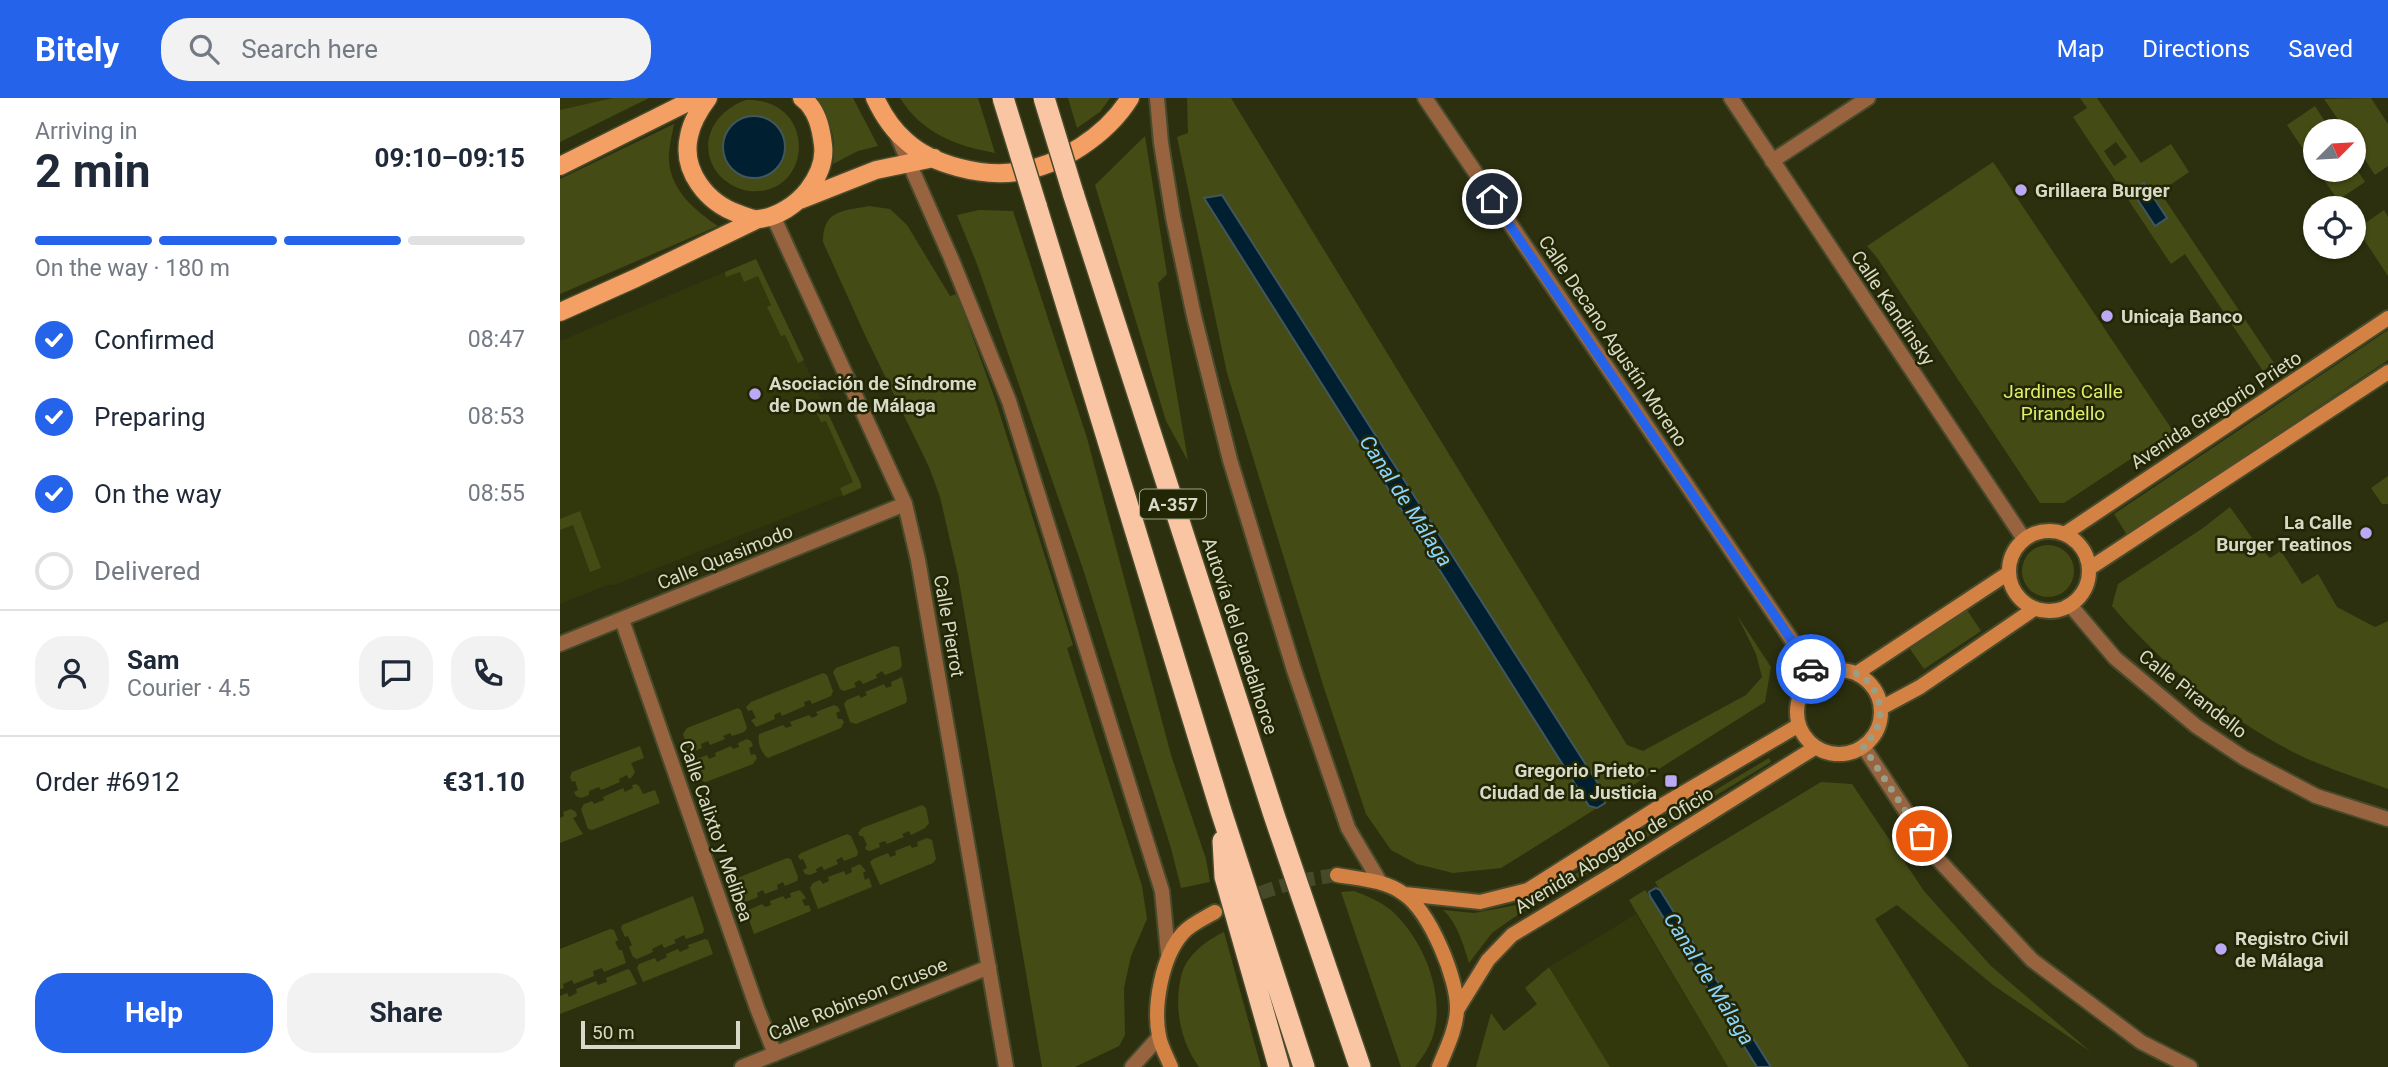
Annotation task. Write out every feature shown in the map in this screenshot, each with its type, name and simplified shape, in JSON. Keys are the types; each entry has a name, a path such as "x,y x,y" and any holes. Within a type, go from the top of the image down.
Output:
{"highway":[{"name":"A-357","path":"1003,98 1221,811 1304,1067"},
{"name":"Autovía del Guadalhorce","path":"1044,98 1269,802 1360,1067"},
{"path":"1221,811 1225,877 1279,1067"}],"main road":[{"path":"560,166 696,98"},
{"path":"708,98 694,117 688,139 689,162 697,183 712,200 732,212 765,218"},
{"path":"800,200 817,178 824,152 821,125 802,98"},
{"path":"875,98 892,126 907,142 934,158 953,165 992,173 1015,173 1038,168 1091,140 1111,122 1130,98"},
{"path":"560,312 800,200 876,170 934,158"}],"street":[{"path":"1157,98 1173,217 1194,316 1230,460 1294,670 1348,828 1380,882"},
{"name":"Calle Decano Agustín Moreno","path":"1425,98 1816,676"},
{"name":"Calle Kandinsky","path":"1731,98 2024,539"},
{"path":"1772,161 1868,98"},
{"path":"892,126 951,258 1009,401 1162,891 1168,953 1160,990 1158,1019 1159,1037 1171,1067"},
{"name":"Calle Pierrot","path":"765,218 905,504 918,560 1006,1067"},
{"name":"Avenida Gregorio Prieto","path":"2066,533 2388,318"},
{"path":"2090,568 2388,372"},
{"name":"Calle Quasimodo","path":"560,644 905,504"},
{"path":"2043,531 2066,533 2082,548 2090,568 2088,583 2082,596 2071,606 2059,611 2034,609 2021,602 2013,590 2007,574 2011,556 2024,539 2043,531"},
{"path":"1857,673 2007,574"},
{"name":"Calle Pirandello","path":"2071,606 2115,658 2196,726 2244,758 2316,796 2388,819"},
{"path":"1881,708 1920,687 2034,609"},
{"name":"Calle Calixto y Melibea","path":"622,620 775,1054"},
{"path":"1831,670 1857,673 1874,689 1881,708 1876,731 1863,746 1844,754 1829,753 1806,738 1799,725 1797,706 1801,692 1816,676 1831,670"},
{"name":"Avenida Abogado de Oficio","path":"1405,894 1480,902 1528,890 1659,807 1799,725"},
{"path":"1863,746 1935,856 2032,960 2141,1042 2190,1067"},
{"name":"Avenida Abogado de Oficio","path":"1457,1010 1488,960 1512,934 1816,747"},
{"path":"1337,875 1380,882 1405,894 1426,920 1441,948 1452,979 1457,1010 1451,1040 1439,1067"},
{"path":"1168,953 1184,932 1215,912"},
{"name":"Calle Robinson Crusoe","path":"742,1067 989,967"},
{"path":"1132,1067 1159,1037"}],"shaded area":[{"path":"560,98 649,98 560,142"},
{"path":"756,259 861,488 560,604 560,341"},
{"path":"1636,914 1728,1067 1610,1067 1549,967"}],"green space":[{"path":"613,98 649,98 560,142 560,110"},
{"path":"816,98 853,98 878,146 858,151 833,164 831,129"},
{"path":"900,98 978,98 995,153 941,136 919,120"},
{"path":"1068,98 1110,98 1100,112 1077,128"},
{"path":"1187,98 1231,98 1627,745 1643,751 1746,695 1762,677 1756,654 1737,615 1771,667 1765,702 1605,803 1604,793 1205,199 1589,806 1597,808 1501,868 1453,873 1417,864 1391,850 1366,814 1324,688 1227,373 1177,137 1188,133"},
{"path":"2080,98 2097,98 2141,163 2171,144 2189,172 2160,192 2274,363 2263,371 2185,254 2171,264 2073,117 2087,108","holes":["2116,142 2127,157 2114,166 2104,151","2144,183 2167,217 2167,218 2133,190"]},
{"path":"2371,98 2388,124 2388,166 2375,175 2366,161 2366,119 2338,119 2324,99"},
{"path":"746,100 770,104 786,114 796,130 799,147 795,165 786,179 770,189 749,191 739,188 724,180 714,168 708,147 709,136 719,118","holes":["757,116 766,119 728,163 725,154 726,138 734,125"]},
{"path":"2315,106 2323,119 2303,119 2303,149 2287,125"},
{"path":"674,124 669,157 675,183 686,200 718,226 560,294 560,179"},
{"path":"1145,136 1167,274 1158,283 1188,461 1166,421 1095,185"},
{"name":"Jardines Calle Pirandello","path":"1993,162 2173,431 2064,503 2040,503 1867,246"},
{"path":"2325,182 2365,182 2344,196 2335,196"},
{"path":"869,206 890,209 907,225 950,296 957,294 995,399 1073,645 1067,648 1142,886 1147,919 1131,956 1124,988 1125,1035 1119,1046 1075,1067 1042,1067 958,575 940,497 929,467 823,242 826,224 830,218 843,211"},
{"path":"979,210 1013,211 1087,438 1171,755 1206,859 1210,882 1181,888 1171,848 1083,569 977,264 957,215"},
{"path":"2384,210 2388,217 2388,276 2366,243 2366,223"},
{"path":"756,259 804,360 798,363 785,335 781,336 767,307 771,305 758,276 744,282 740,272 726,277 725,272"},
{"path":"2388,330 2388,360 2127,535 2114,514"},
{"path":"824,405 861,484 861,488 843,496 840,488 853,482 826,421 821,422 815,409"},
{"path":"2388,476 2388,504 2382,504 2371,488"},
{"path":"2230,507 2257,545 2270,558 2281,551 2302,584 2318,574 2337,607 2375,627 2388,621 2388,789 2297,754 2246,724 2174,670 2112,606 2118,584"},
{"path":"580,511 601,568 590,572 573,525 560,530 560,519"},
{"path":"2048,545 2058,547 2066,553 2072,561 2072,581 2066,589 2058,595 2048,597 2038,595 2030,589 2024,581 2022,571 2024,561 2030,553 2038,547"},
{"path":"1967,610 1981,631 1924,669 1910,649"},
{"path":"894,646 899,647 902,665 900,669 885,675 882,671 876,675 877,678 863,684 860,680 854,683 856,687 844,691 840,689 833,672 836,668"},
{"path":"823,673 827,675 833,691 831,696 812,704 810,700 804,702 805,706 782,716 780,712 774,715 775,719 756,727 751,720 756,718 752,710 748,711 746,707 751,702"},
{"path":"902,677 906,703 856,724 850,722 844,704 847,700 859,695 861,698 867,695 865,692 884,684 886,688 892,686 891,682"},
{"path":"834,705 840,711 836,713 838,719 844,722 841,728 768,758 763,753 759,734 783,725 786,728 792,726 790,722 809,715 812,718 818,715 816,712"},
{"path":"738,708 747,728 744,732 732,736 730,733 723,736 725,739 710,745 708,741 695,751 688,749 683,734 687,728"},
{"path":"747,739 753,746 749,748 751,755 755,754 757,758 753,764 706,782 699,780 693,764 697,759 707,755 709,759 716,756 715,753 731,746 733,749 739,747 738,743"},
{"path":"640,746 644,758 631,763 635,772 632,777 629,779 627,775 619,779 620,782 601,790 599,787 589,791 589,795 581,798 576,796 574,792 578,790 575,781 572,782 570,777 572,772"},
{"path":"1769,758 1771,762 1513,918 1492,933 1469,963 1456,928 1443,910 1474,913 1527,903"},
{"path":"1821,782 1852,784 1924,891 1991,966 2091,1052 1993,985 1897,905 1875,919 1969,1067 1771,1067 1655,882"},
{"path":"636,784 643,794 655,790 660,803 592,830 588,829 581,809 584,804 592,801 594,804 623,788 625,792"},
{"path":"922,805 926,808 929,823 925,828 911,835 909,831 902,834 904,837 887,844 885,841 879,843 880,847 866,850 863,836 858,833 862,828"},
{"path":"571,809 576,812 577,816 573,818 583,834 560,843 560,818 564,816 563,812"},
{"path":"847,834 851,836 858,852 857,856 844,861 842,857 836,860 838,864 824,870 822,866 816,869 817,872 805,874 803,870 807,868 803,859 800,860 798,856 801,853"},
{"path":"927,838 932,840 936,859 933,863 880,885 870,862 873,859 888,853 890,857 896,855 895,851 910,845 912,848 918,846 917,842"},
{"path":"787,858 791,859 797,881 785,886 783,882 777,885 778,889 765,894 763,890 757,893 758,897 743,903 735,879"},
{"path":"860,864 866,871 863,873 865,880 869,878 872,887 818,909 810,888 813,883 820,880 823,884 829,881 828,877 844,871 846,875 852,872 851,868"},
{"path":"800,890 806,898 802,900 805,906 809,905 811,911 754,934 746,911 762,904 765,907 771,905 770,901 783,896 785,899 791,897 790,893"},
{"path":"1645,890 1757,1067 1728,1067 1629,900"},
{"path":"1354,891 1383,905 1404,923 1423,953 1430,970 1437,1005 1436,1023 1432,1039 1415,1067 1401,1067 1341,892"},
{"path":"693,896 703,933 686,939 684,935 674,940 676,943 664,948 662,944 652,949 653,952 637,959 633,957 629,947 632,945 628,936 625,937 622,925"},
{"path":"610,929 614,930 618,940 615,942 619,950 622,950 626,963 604,972 602,968 593,971 594,976 574,984 572,980 563,984 564,988 560,989 560,949"},
{"path":"1224,932 1261,1067 1199,1067 1183,1034 1178,1010 1182,973 1199,948"},
{"path":"708,940 713,954 643,982 637,968 639,964 655,958 657,962 667,957 666,954 678,949 680,952 689,948 688,945"},
{"path":"1549,967 1610,1067 1476,1067 1491,1013 1504,1031 1537,1004 1525,988"},
{"path":"628,969 637,984 560,1014 560,996 567,993 569,997 577,993 576,989 596,981 598,985 607,982 606,978"}],"water":[{"path":"754,116 776,125 785,147 776,169 754,178 732,169 723,147 732,125"},
{"path":"2144,183 2167,218 2155,226 2132,191"},
{"name":"Canal de Málaga","path":"1222,195 1604,793 1605,803 1597,808 1589,806 1204,198"},
{"name":"Canal de Málaga","path":"1656,888 1660,890 1771,1067 1757,1067 1650,896 1649,892"}],"tunnel":[{"path":"1241,901 1288,884 1337,875"}],"way so far":[{"path":"1811,669 1816,676 1831,670 1857,673 1874,689 1881,708 1876,731 1863,746 1922,836"}],"place":[{"name":"Grillaera Burger","path":"2021,190"},
{"name":"Unicaja Banco","path":"2107,316"},
{"name":"Asociación de Síndrome de Down de Málaga","path":"755,394"},
{"name":"La Calle Burger Teatinos","path":"2366,533"},
{"name":"Gregorio Prieto - Ciudad de la Justicia","path":"1671,781"},
{"name":"Registro Civil de Málaga","path":"2221,949"}],"route":[{"path":"1492,199 1811,669"}]}
